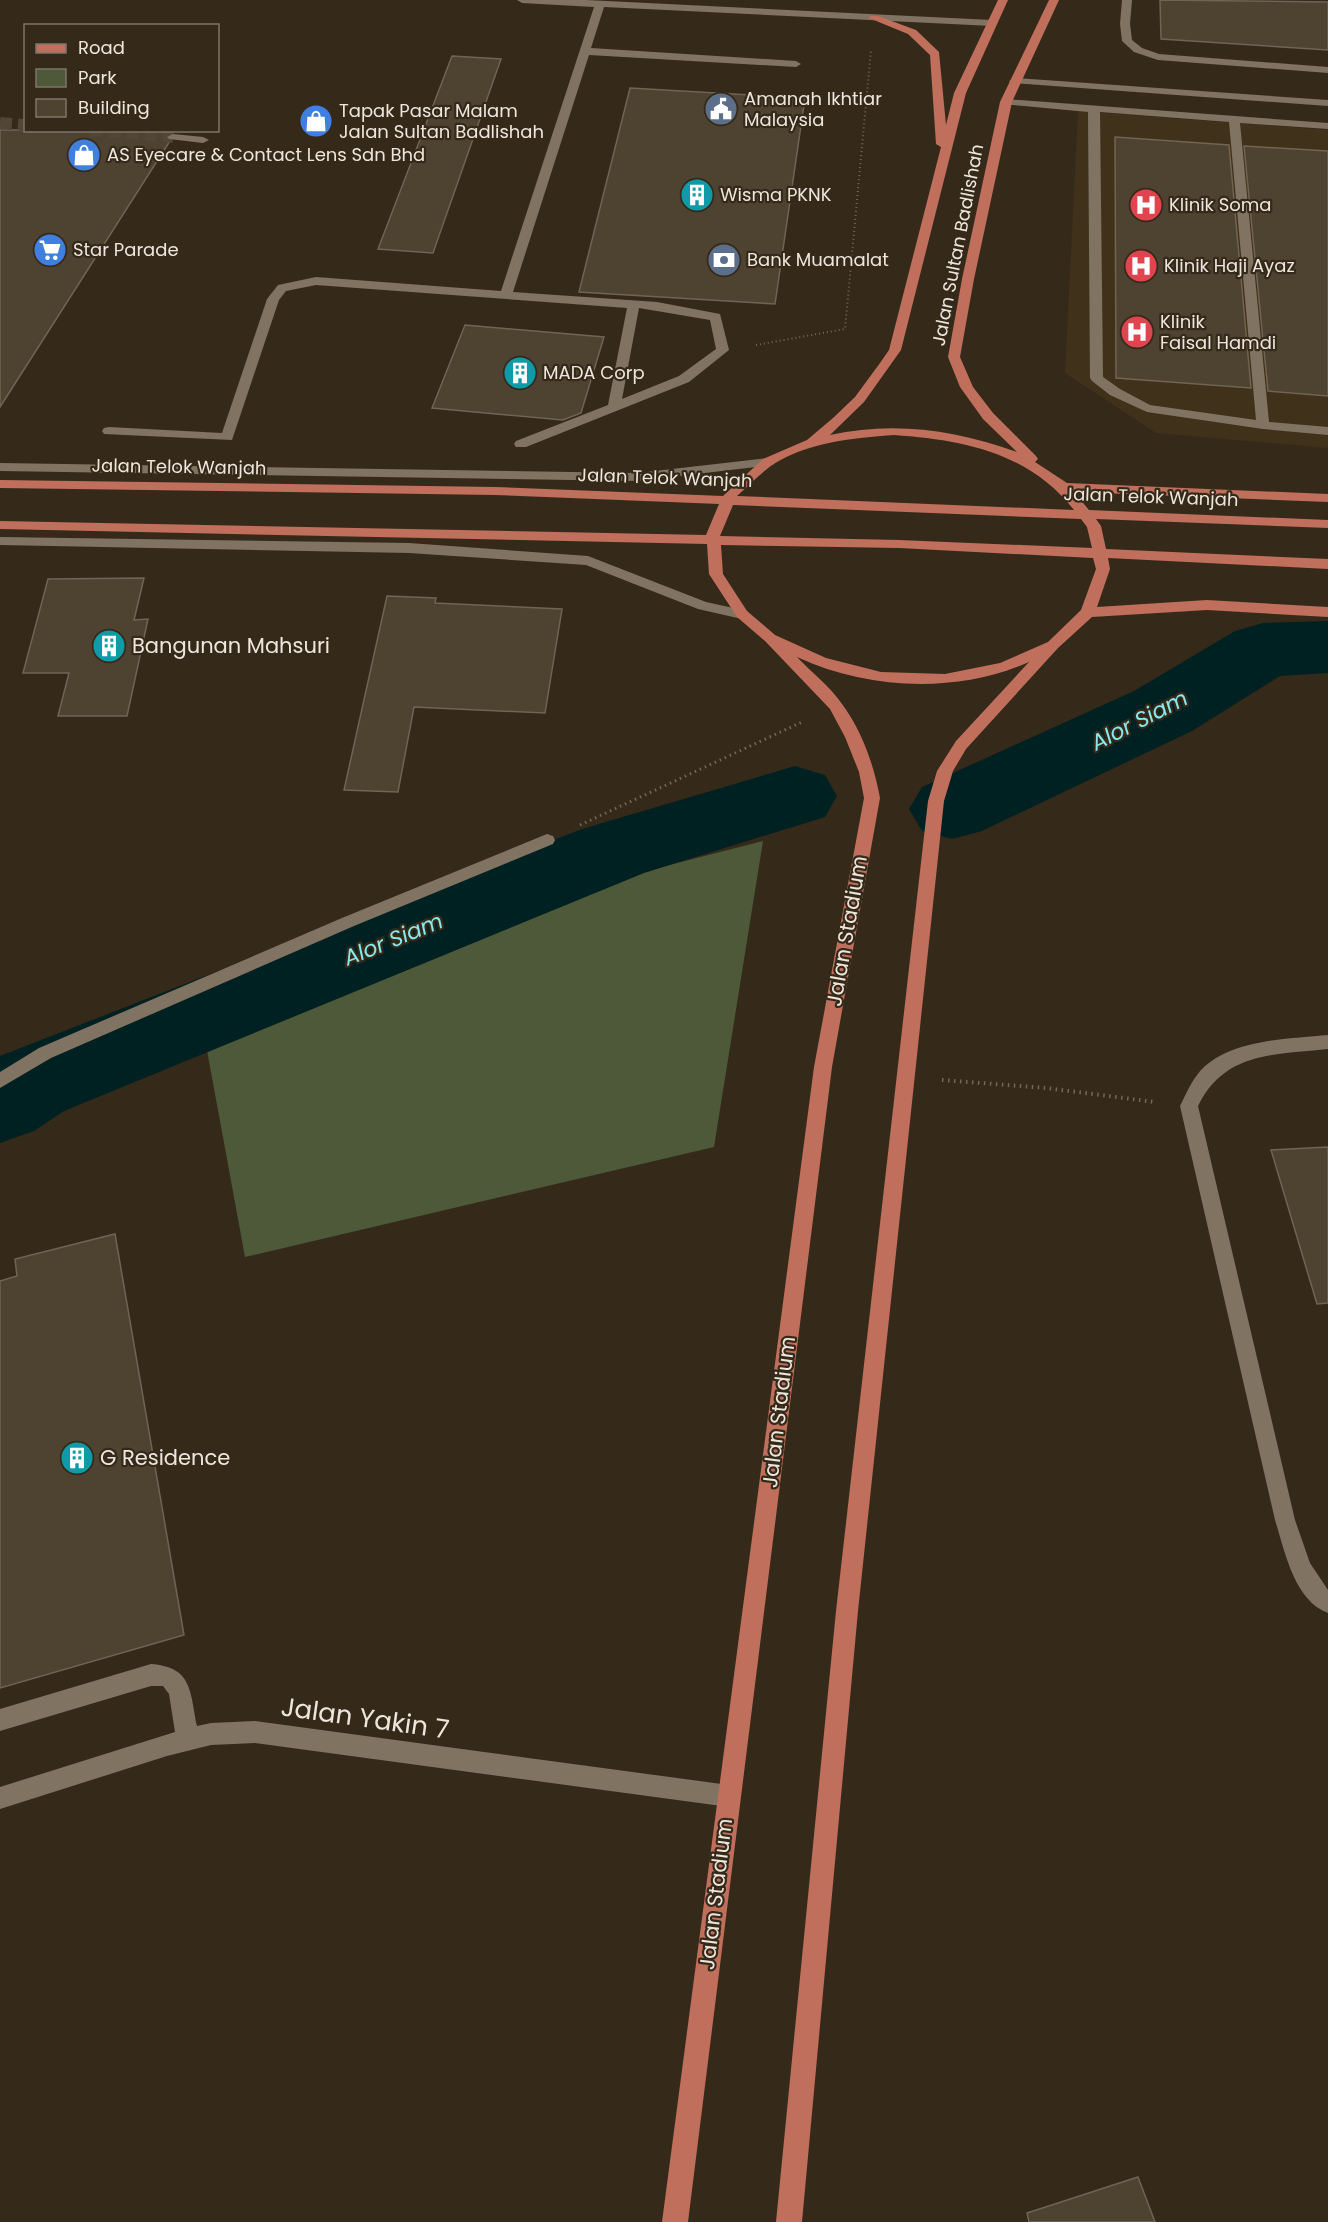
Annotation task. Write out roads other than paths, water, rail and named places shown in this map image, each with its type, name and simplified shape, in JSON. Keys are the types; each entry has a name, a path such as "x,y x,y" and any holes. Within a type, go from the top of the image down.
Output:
{"main road":[{"name":"Jalan Sultan Badlishah","path":"774,459 815,439 841,418 882,374 895,350 960,93 1003,0"},
{"name":"Jalan Sultan Badlishah","path":"1047,474 988,416 967,387 954,357 968,279 1006,102 1053,0"},
{"path":"874,18 912,32 935,54 943,161"},
{"path":"789,2222 845,1622 936,801 945,771 962,746 1053,645 1088,612 1103,569 1094,526 1063,487 1047,474 1014,456 976,442 936,434 894,431 853,434 824,440 774,459 731,494 713,532 716,574 742,614 770,638 821,662 881,677 945,679 1004,667 1053,645"},
{"name":"Jalan Telok Wanjah","path":"0,484 495,491 1328,524"},
{"path":"1063,487 1328,498"},
{"path":"0,525 899,544 1328,564"},
{"path":"1088,612 1207,605 1328,612"},
{"name":"Jalan Stadium","path":"675,2222 823,1067 872,798 867,772 853,737 836,706 770,638"}],"street":[{"path":"522,0 993,23"},
{"path":"1127,0 1125,24 1127,41 1138,50 1158,57 1328,70"},
{"path":"506,294 600,4"},
{"path":"584,51 796,64"},
{"path":"1015,81 1328,103"},
{"path":"1006,102 1328,126"},
{"path":"1094,109 1096,378 1115,392 1148,408 1263,425 1328,431"},
{"path":"1234,119 1263,425"},
{"path":"173,137 203,140"},
{"path":"109,430 227,436 273,299 282,288 316,281 657,306 716,317 723,351 684,379 521,444"},
{"path":"614,407 634,304"},
{"path":"0,467 637,477 774,459"},
{"path":"0,541 409,548 588,561 703,606 742,614"},
{"path":"0,1081 45,1053 348,922 547,840"},
{"path":"1328,1042 1249,1053 1231,1061 1213,1070 1202,1082 1189,1106 1285,1520 1306,1579 1328,1603"},
{"path":"0,1720 151,1675 168,1676 179,1689 188,1740"},
{"name":"Jalan Yakin 7","path":"0,1798 210,1734 255,1732 729,1796"}],"waterway":[{"name":"Alor Siam","path":"952,809 1163,711 1263,650 1328,647"},
{"name":"Alor Siam","path":"0,1104 30,1084 613,851 795,796"}],"tunnel":[{"path":"0,123 24,125"},
{"path":"114,132 173,137"}],"place":[{"name":"Amanah Ikhtiar Malaysia","path":"721,109"},
{"name":"Tapak Pasar Malam Jalan Sultan Badlishah","path":"316,121"},
{"name":"AS Eyecare & Contact Lens Sdn Bhd","path":"84,155"},
{"name":"Wisma PKNK","path":"697,195"},
{"name":"Klinik Soma","path":"1146,205"},
{"name":"Star Parade","path":"50,250"},
{"name":"Bank Muamalat","path":"724,260"},
{"name":"Klinik Haji Ayaz","path":"1141,266"},
{"name":"Klinik Faisal Hamdi","path":"1137,332"},
{"name":"MADA Corp","path":"520,373"},
{"name":"Bangunan Mahsuri","path":"109,646"},
{"name":"G Residence","path":"77,1458"}]}
